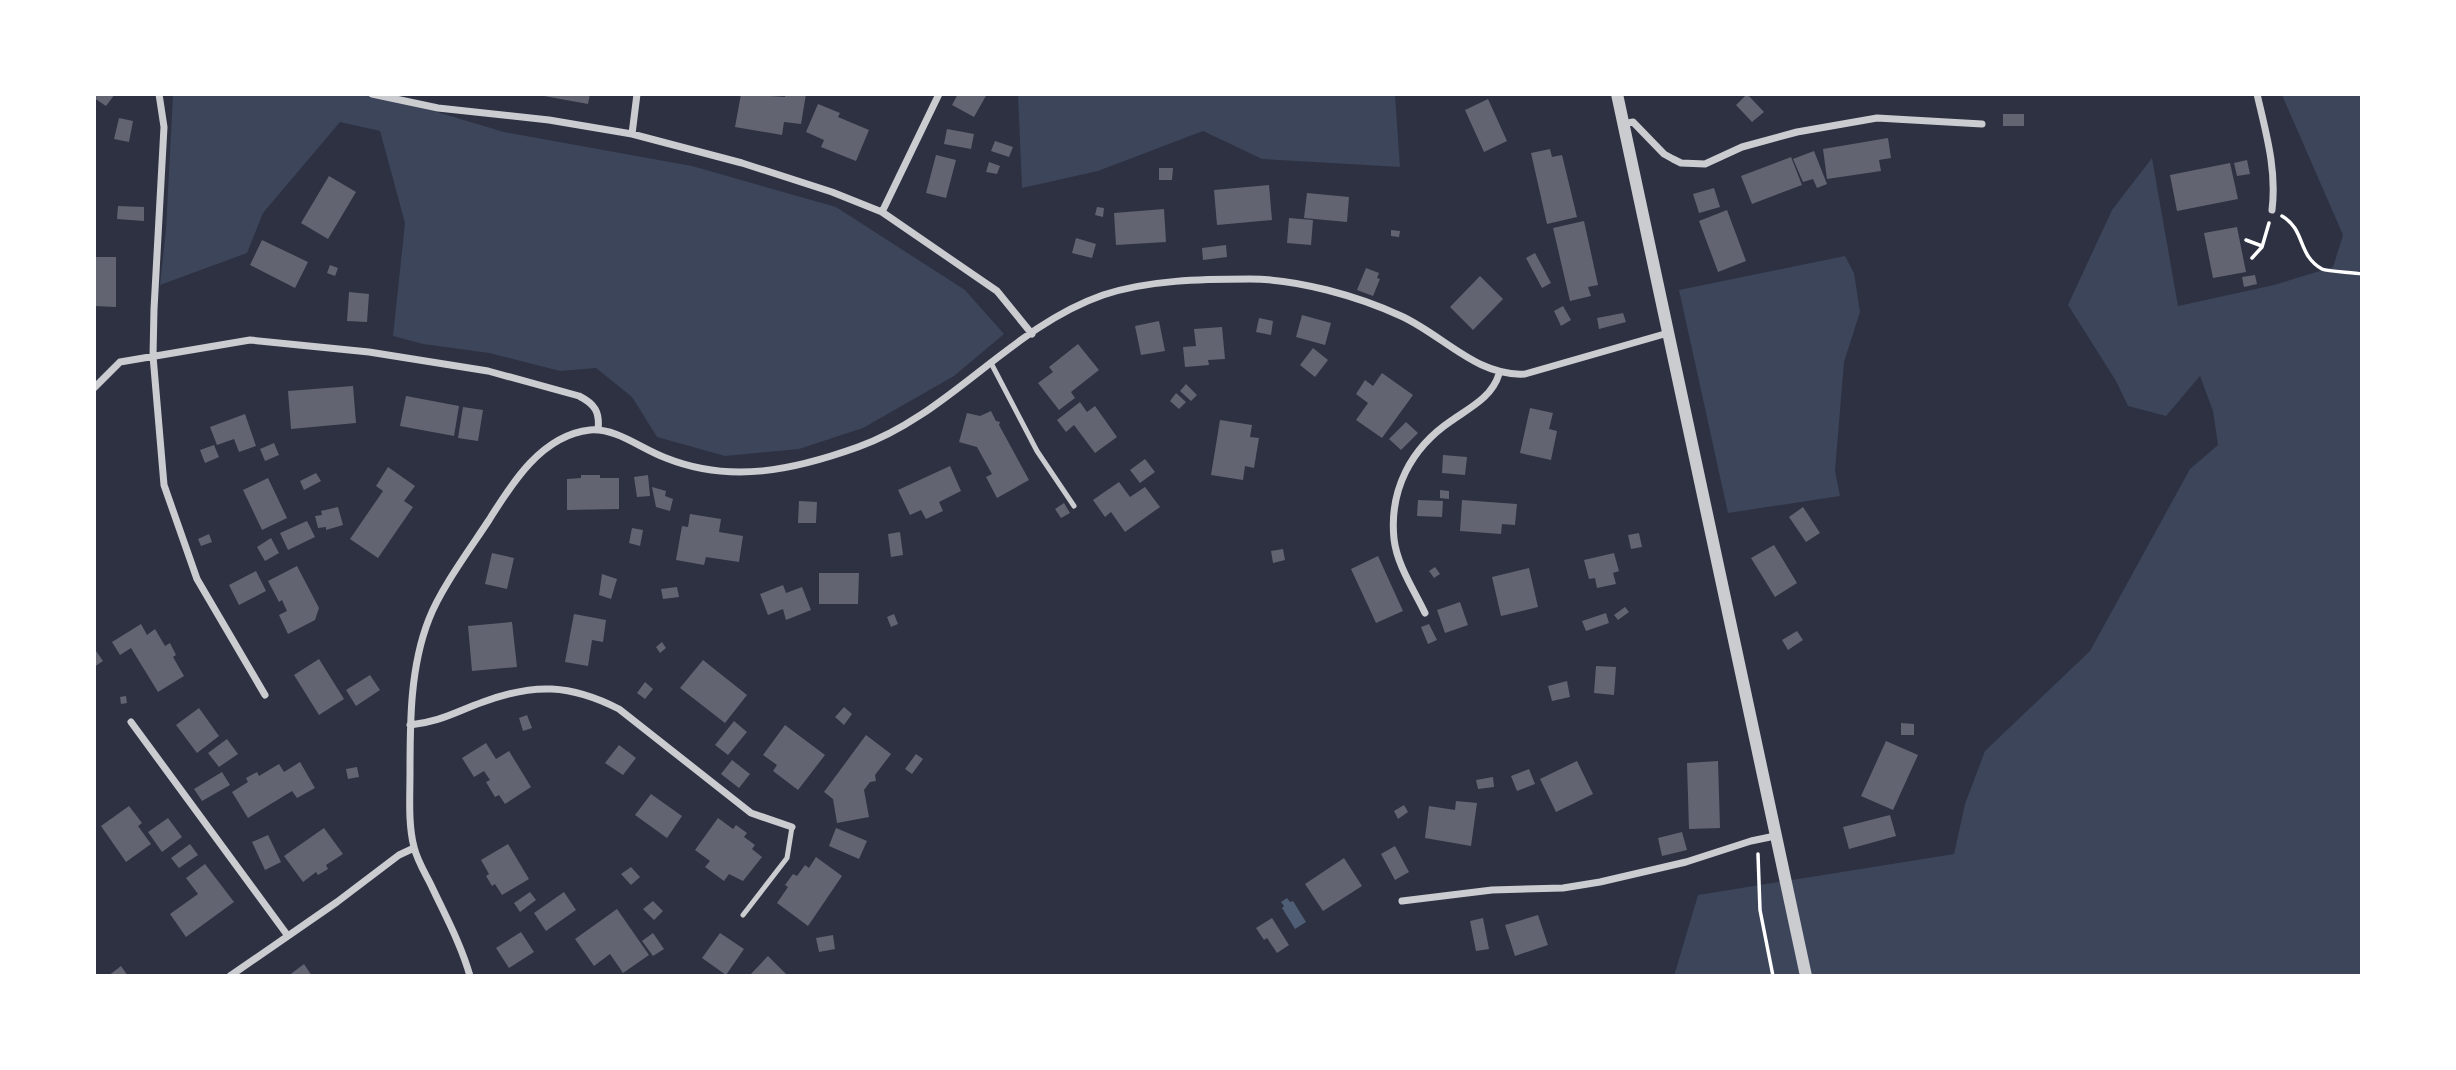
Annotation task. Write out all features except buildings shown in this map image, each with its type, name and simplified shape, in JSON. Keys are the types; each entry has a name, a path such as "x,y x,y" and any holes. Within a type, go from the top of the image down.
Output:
{"street":[{"path":"159,94 164,127 153,356 164,485 197,579 265,695"},
{"path":"372,94 438,108 549,120 632,134 742,163 832,192 882,212 997,291 1032,334"},
{"path":"632,134 636,94"},
{"path":"882,212 939,94"},
{"path":"1617,94 1807,975"},
{"path":"2258,94 2272,159 2275,186 2272,210"},
{"path":"1622,124 1633,122 1664,153 1681,163 1705,164 1742,147 1797,132 1877,118 1982,124"},
{"path":"470,975 463,951 414,848 410,809 410,725 416,663 430,617 509,487 541,451 562,437 585,430 616,433 647,451 679,464 726,474 763,472 862,446 908,422 1062,314 1100,296 1123,290 1191,281 1254,279 1314,288 1379,307 1404,317 1476,363 1499,373 1525,374 1668,333"},
{"path":"94,388 120,362 250,340 369,352 488,371 590,401 600,418 598,430"},
{"path":"1425,613 1398,557 1394,540 1394,517 1401,482 1413,456 1432,435 1486,397 1495,386 1499,373"},
{"path":"410,725 433,723 483,702 527,688 561,688 597,698 620,709 751,813 792,827"},
{"path":"131,722 288,936"},
{"path":"1402,901 1492,890 1563,888 1600,882 1686,862 1775,836"},
{"path":"230,975 399,855 414,848"}],"lane":[{"path":"991,363 1037,450 1074,506"},
{"path":"743,915 787,858 792,827"}],"path":[{"path":"2252,258 2262,246 2272,210 2293,223 2305,252 2324,271 2342,270 2361,274"},
{"path":"2246,240 2262,246"}],"shaded area":[{"path":"377,94 504,132 692,166 836,207 965,290 1004,334 954,376 863,428 799,449 725,456 657,437 632,397 596,368 560,371 489,353 423,344 393,336 405,223 380,131 340,122 263,213 247,253 160,285 166,229 173,95"},
{"path":"1018,95 1395,95 1400,167 1262,159 1203,131 1098,171 1022,188"},
{"path":"2282,95 2361,95 2361,975 1674,976 1698,895 1954,854 1965,804 1985,751 2090,651 2190,469 2218,445 2213,411 2200,376 2166,416 2128,406 2116,381 2068,305 2112,210 2152,158 2178,306 2274,285 2333,267 2343,235"},
{"path":"1845,256 1854,273 1860,312 1844,362 1835,471 1840,496 1728,513 1679,290"},
{"path":"1287,898 1290,902 1293,901 1306,922 1295,929 1282,908 1284,906 1281,902"}]}
